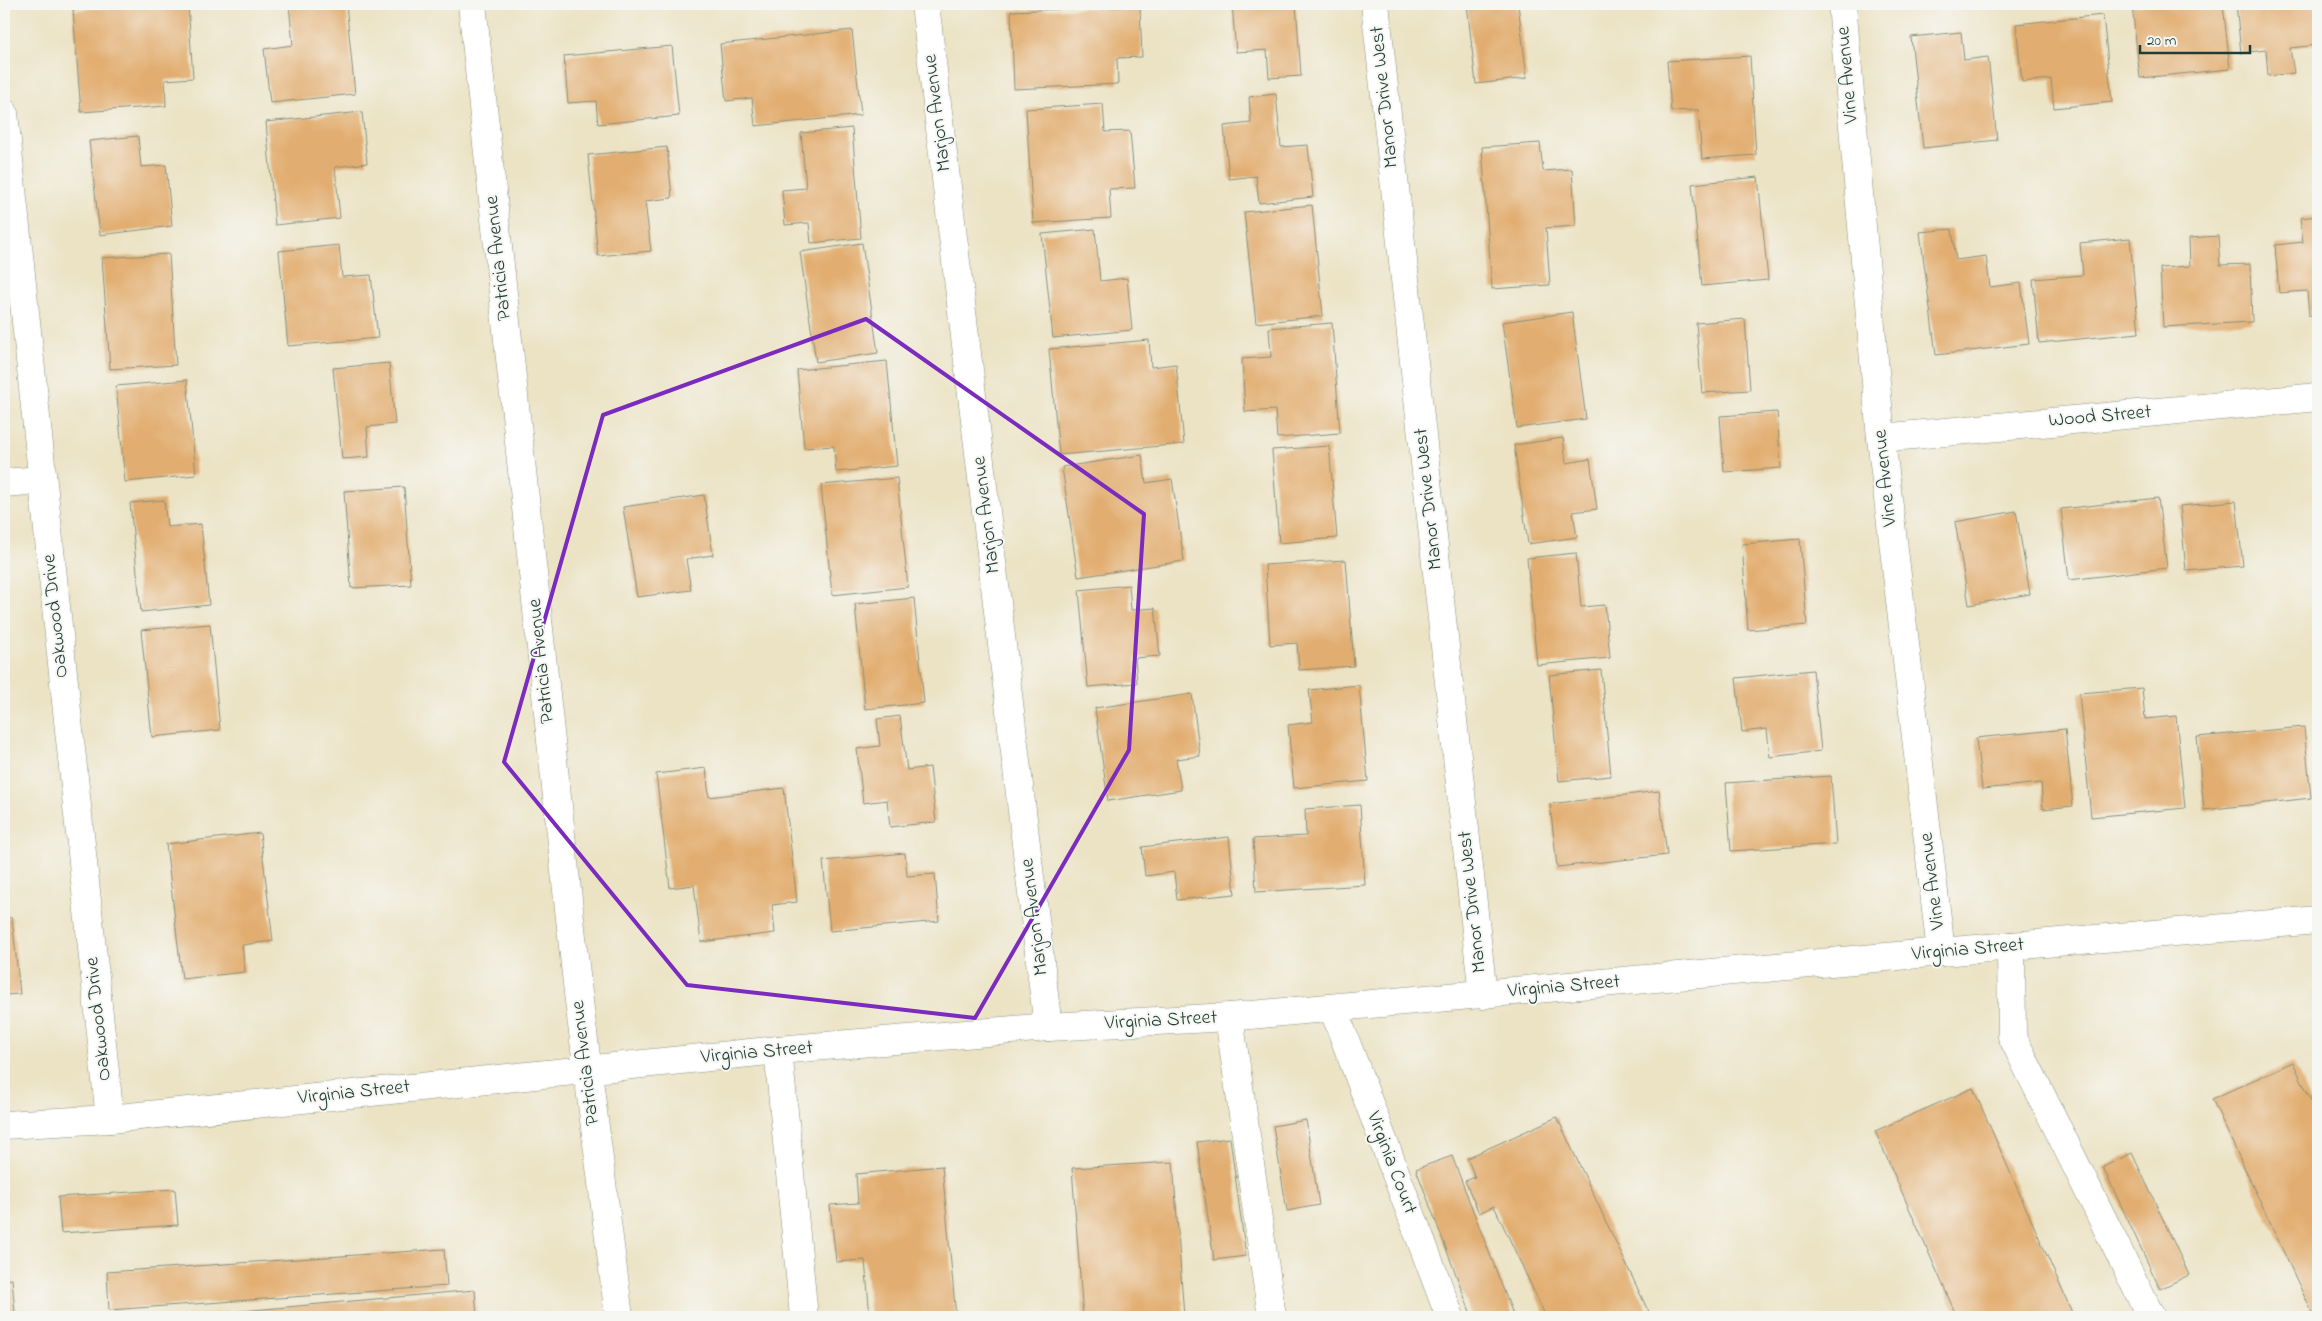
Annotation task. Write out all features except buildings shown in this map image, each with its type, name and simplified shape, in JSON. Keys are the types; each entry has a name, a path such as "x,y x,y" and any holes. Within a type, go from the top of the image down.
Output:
{"street":[{"name":"Patricia Avenue","path":"472,4 586,1069 619,1317"},
{"name":"Marjon Avenue","path":"925,4 1048,1027"},
{"name":"Manor Drive West","path":"1375,4 1483,995"},
{"name":"Vine Avenue","path":"1842,4 1881,438 1941,952"},
{"name":"Oakwood Drive","path":"4,113 41,480 110,1119"},
{"name":"Wood Street","path":"1881,438 2318,397"},
{"path":"4,483 41,480"},
{"name":"Virginia Street","path":"4,1124 110,1119 778,1050 1048,1027 1229,1017 1941,952 2318,920"},
{"path":"2011,946 2012,1036 2151,1317"},
{"name":"Virginia Court","path":"1333,1008 1450,1317"},
{"path":"1229,1017 1272,1317"},
{"path":"778,1050 804,1317"}],"highlighted area":[{"path":"866,319 1144,514 1129,750 975,1018 687,985 504,762 603,415"}]}
